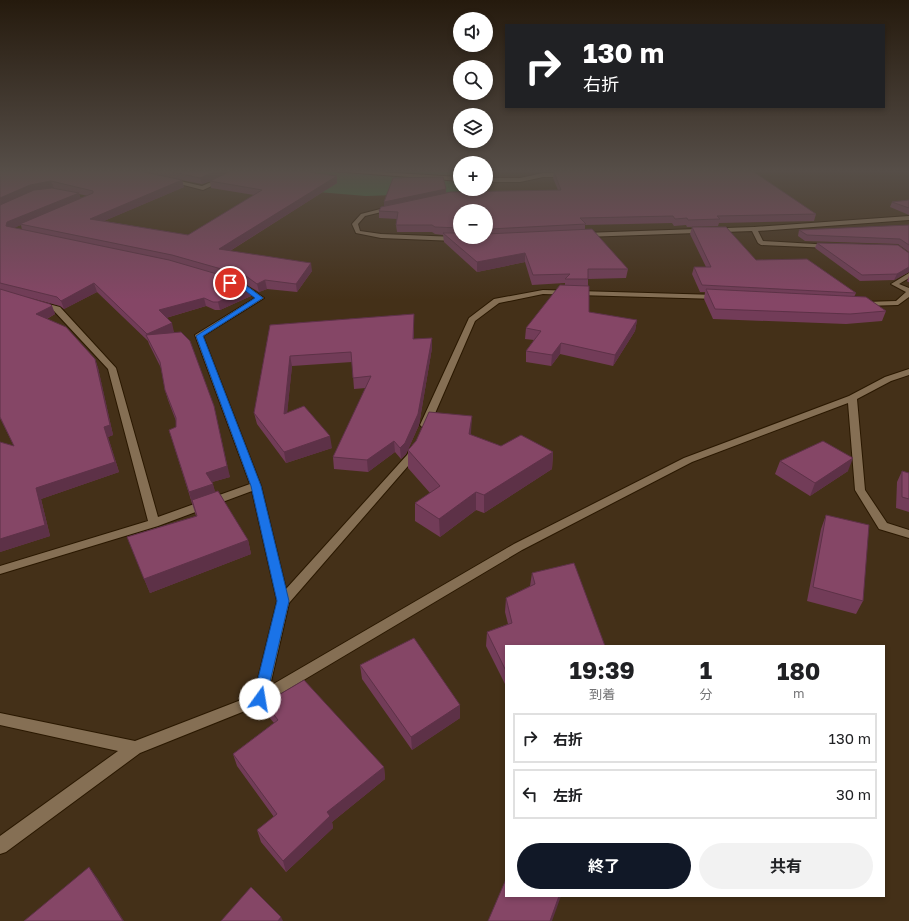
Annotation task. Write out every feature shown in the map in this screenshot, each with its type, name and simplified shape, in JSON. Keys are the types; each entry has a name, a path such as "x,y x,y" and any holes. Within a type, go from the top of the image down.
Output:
{"street":[{"path":"367,214 363,215 355,224 358,232 381,236 453,239"},
{"path":"580,235 754,229 909,218"},
{"path":"754,229 761,243 837,246"},
{"path":"855,304 898,303 909,292 894,284 909,274"},
{"path":"230,283 245,288 260,298 199,336 256,486 283,601 260,699"},
{"path":"283,601 411,456 472,320 497,301 543,292 616,292 724,297"},
{"path":"29,301 57,309 112,368 154,523"},
{"path":"0,846 135,748 260,699 518,548 681,463 852,398 888,379 909,372"},
{"path":"852,398 860,490 883,526 909,534"},
{"path":"0,570 154,523 256,486"},
{"path":"0,719 135,748"}],"building":[{"path":"0,214 27,214 7,222 6,226 169,260 241,281 249,288 218,302 213,302 204,298 159,310 172,323 147,334 94,283 61,301 57,297 0,283"},
{"path":"44,214 102,214 90,219 188,235 223,214 276,214 219,249 311,263 296,284 265,280 257,284 246,276 172,255 20,224"},
{"path":"398,214 453,214 453,228 435,227 432,225 396,225"},
{"path":"493,214 816,214 717,216 720,219 688,220 687,218 675,219 673,216 580,218 586,224 493,229"},
{"path":"909,225 909,245 900,239 807,235 799,230"},
{"path":"692,227 726,227 756,260 807,259 856,293 702,285 694,267 711,267"},
{"path":"592,229 628,269 588,269 588,279 565,279 570,274 533,275 525,253 477,262 456,244 493,244 493,234"},
{"path":"443,233 453,233 453,242"},
{"path":"817,243 898,245 909,253 909,267 897,274 862,275"},
{"path":"560,285 589,286 589,312 637,320 615,355 561,343 552,355 526,351 541,331 526,328"},
{"path":"0,289 50,304 52,306 36,314 66,327 95,359 110,425 104,427 115,462 36,488 45,525 0,539 0,442 14,446 0,417"},
{"path":"706,289 866,297 886,311 850,314 715,309"},
{"path":"414,314 413,339 432,338 418,414 405,443 400,448 394,441 367,460 333,457 371,376 353,378 351,352 290,356 284,414 304,406 330,436 284,452 254,413 270,325"},
{"path":"181,332 190,341 214,406 227,466 206,473 213,484 189,492 169,430 176,427 176,418 165,390 160,362 146,335"},
{"path":"429,412 472,416 469,434 501,446 521,435 553,452 484,495 476,492 439,519 415,503 440,486 408,450 416,441"},
{"path":"823,441 853,458 815,483 780,461"},
{"path":"902,471 909,473 909,499 902,497"},
{"path":"218,491 248,540 144,579 127,537 197,516 192,500"},
{"path":"826,515 869,525 863,601 813,587"},
{"path":"574,563 605,645 505,645 505,669 487,632 512,623 506,598 535,584 532,573"},
{"path":"414,638 460,705 411,737 360,665"},
{"path":"304,680 384,767 327,812 330,816 283,861 257,830 277,814 233,754 278,720 265,703"},
{"path":"89,867 123,921 24,921"},
{"path":"505,881 505,897 559,897 550,921 488,921"},
{"path":"251,887 281,917 278,921 221,921"}],"route":[{"path":"230,283 245,288 260,298 199,336 256,486 283,601 260,699"}]}
